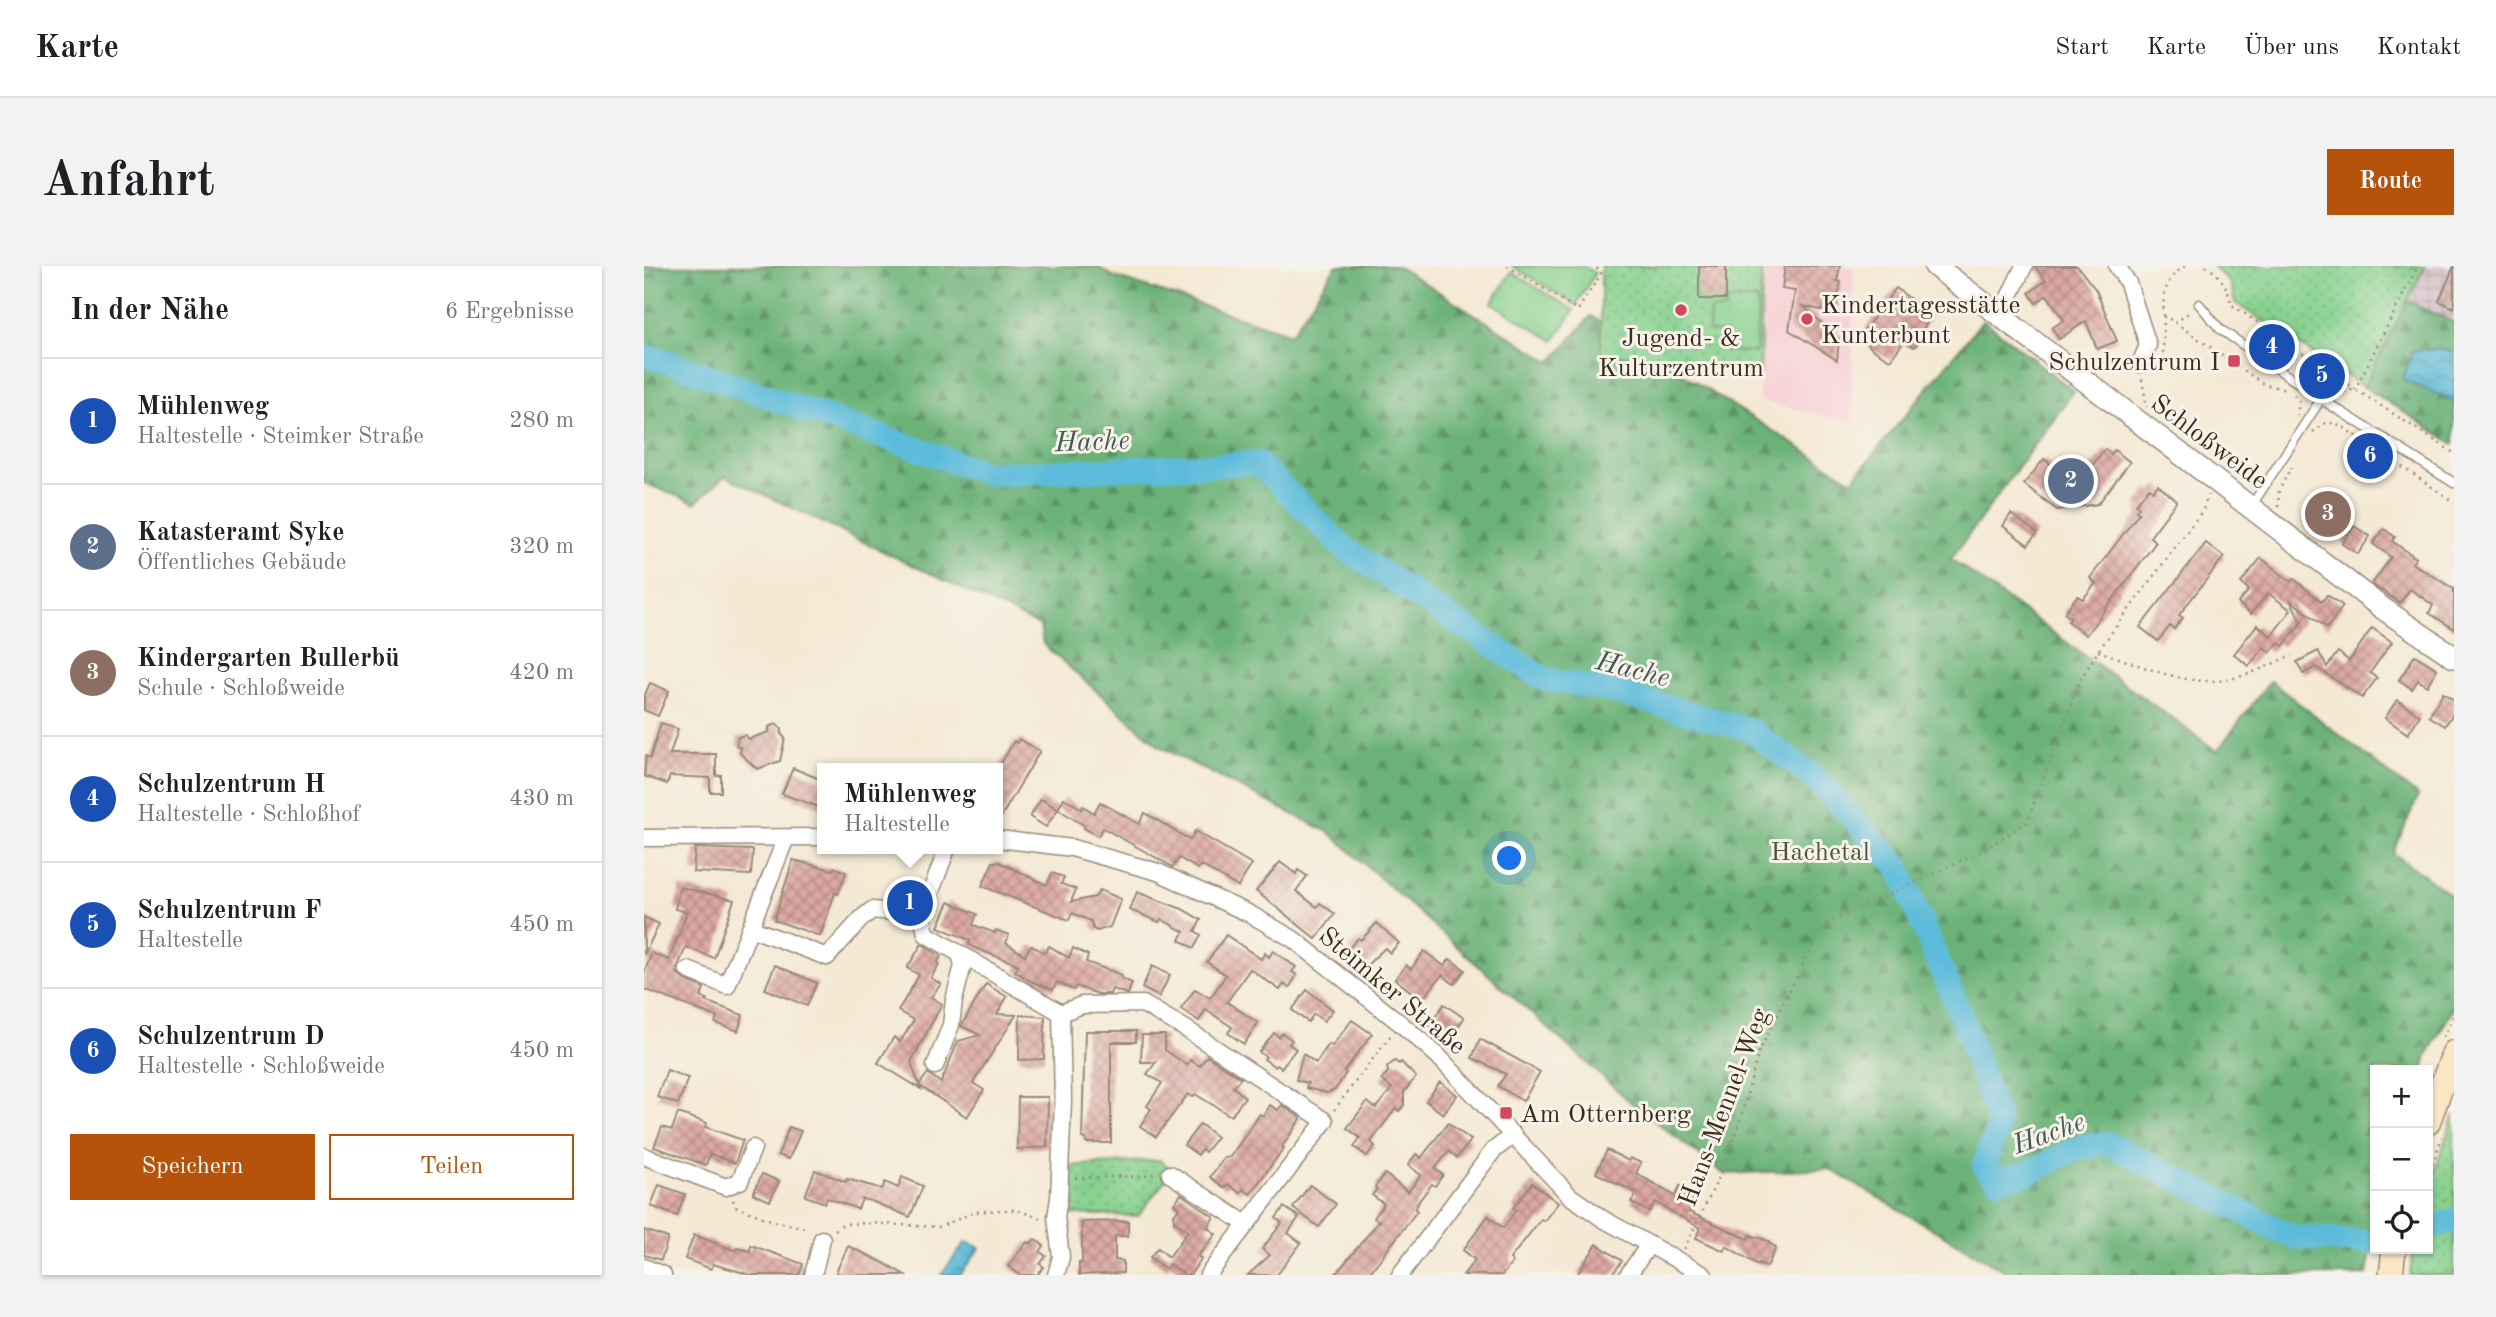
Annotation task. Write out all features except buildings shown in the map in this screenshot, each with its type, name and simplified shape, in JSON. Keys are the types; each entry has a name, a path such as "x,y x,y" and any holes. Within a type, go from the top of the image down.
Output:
{"main road":[{"path":"2437,1125 2454,1052"},
{"path":"2391,1275 2393,1254"}],"street":[{"name":"Schloßweide","path":"1935,266 2382,608 2454,657"},
{"path":"2000,316 2024,266"},
{"path":"2117,266 2128,283 2148,345 2140,364"},
{"path":"644,838 817,837"},
{"path":"688,970 727,986 786,838"},
{"name":"Steimker Straße","path":"1003,840 1072,848 1158,872 1250,914 1293,939 1437,1055 1570,1196 1603,1219 1704,1275"},
{"path":"945,854 922,915 926,934 1061,1013"},
{"path":"750,928 827,957 872,910 922,915"},
{"path":"935,1066 951,1025 963,965 960,954"},
{"path":"1061,1013 1082,1005 1143,1004 1186,1029 1325,1121 1208,1275"},
{"path":"1056,1275 1061,1257 1056,1217 1063,1100 1061,1013"},
{"path":"1400,1275 1493,1151 1513,1135"},
{"path":"644,1156 726,1187 740,1181 753,1148"},
{"path":"1170,1174 1246,1224"},
{"path":"813,1275 822,1239"},
{"path":"1628,1275 1649,1245"},
{"path":"644,1267 663,1275"}],"lane":[{"path":"2199,304 2220,329 2321,399 2454,483"},
{"path":"2250,507 2321,399"}],"path":[{"path":"1507,266 1578,310 1602,272 1593,266"},
{"path":"2163,353 2163,299 2166,285 2177,271 2185,266"},
{"path":"2206,266 2217,272 2227,287 2232,306 2454,453"},
{"path":"2321,399 2355,389 2418,266"},
{"path":"2175,323 2199,304"},
{"path":"2164,315 2265,385 2291,390 2299,402 2297,416"},
{"path":"2140,364 2149,416"},
{"path":"2311,433 2327,422 2340,425 2454,502"},
{"path":"2278,511 2279,491 2295,459"},
{"path":"2241,479 2256,476 2263,465"},
{"name":"Hans-Mennel-Weg","path":"1678,1261 1720,1175 1738,1127 1759,1051 1822,926 1906,884 1984,850 2027,822 2080,680 2098,651 2203,510 2212,477"},
{"path":"2098,651 2169,674 2210,681 2253,673 2292,655"},
{"path":"1325,1121 1400,1023"},
{"path":"2433,1148 2437,1125"},
{"path":"1060,1169 1079,1180 1147,1176 1160,1171 1170,1174"},
{"path":"726,1187 736,1207 773,1221 802,1227 822,1239 843,1224 939,1227 975,1212 999,1210 1017,1210 1040,1220 1056,1217"}],"shaded area":[{"name":"Kindertagesstätte Kunterbunt","path":"1762,266 1853,266 1852,423 1759,400"},
{"path":"2425,266 2454,266 2454,323 2407,301"}],"green space":[{"name":"Hachetal","path":"644,266 1096,266 1115,277 1291,334 1336,266 1397,266 1551,362 1591,316 1852,481 1983,320 2074,391 1951,559 2217,751 2270,681 2418,796 2393,853 2454,897 2454,1007 2427,1055 2424,1065 2370,1065 2370,1254 2367,1275 2012,1275 1829,1169 1724,1174 1635,1106 1330,833 1160,747 1043,644 1040,626 725,476 695,503 644,483"},
{"path":"1512,266 1583,266 1595,273 1576,305"},
{"name":"Jugend- & Kulturzentrum","path":"1601,266 1762,266 1760,373 1601,353"},
{"path":"2213,266 2425,266 2364,387 2235,303 2230,283"},
{"path":"1511,272 1574,310 1554,341 1492,303"},
{"path":"1758,299 1756,352 1726,351 1725,333 1709,332 1710,310 1726,310 1726,300"},
{"path":"2407,301 2454,323 2454,352 2437,349 2404,379 2454,401 2454,444 2364,387"},
{"path":"2454,1114 2454,1275 2410,1275 2412,1254 2433,1254 2433,1176"},
{"path":"1159,1160 1173,1170 1138,1216 1069,1214 1070,1166"}],"water":[{"path":"2437,349 2454,352 2454,401 2403,380 2412,351"},
{"path":"966,1242 980,1248 960,1275 941,1275"}],"waterway":[{"name":"Hache","path":"644,356 666,361 989,474 1258,463 1344,548 1544,679 1608,690 1750,730 1816,779 1898,866 1962,1018 1999,1123 1984,1166 1999,1180 2028,1173 2077,1148 2107,1143 2292,1237 2370,1241"},
{"name":"Hache","path":"2433,1227 2454,1220"}],"place":[{"name":"Jugend- & Kulturzentrum","path":"1681,310"},
{"name":"Kindertagesstätte Kunterbunt","path":"1807,319"},
{"name":"Schulzentrum H","path":"2272,347"},
{"name":"Schulzentrum I","path":"2234,361"},
{"name":"Schulzentrum F","path":"2322,376"},
{"name":"Schulzentrum D","path":"2370,456"},
{"name":"Katasteramt Syke","path":"2071,481"},
{"name":"Kindergarten Bullerbü","path":"2328,514"},
{"name":"Mühlenweg","path":"910,903"},
{"name":"Am Otternberg","path":"1506,1113"}]}
